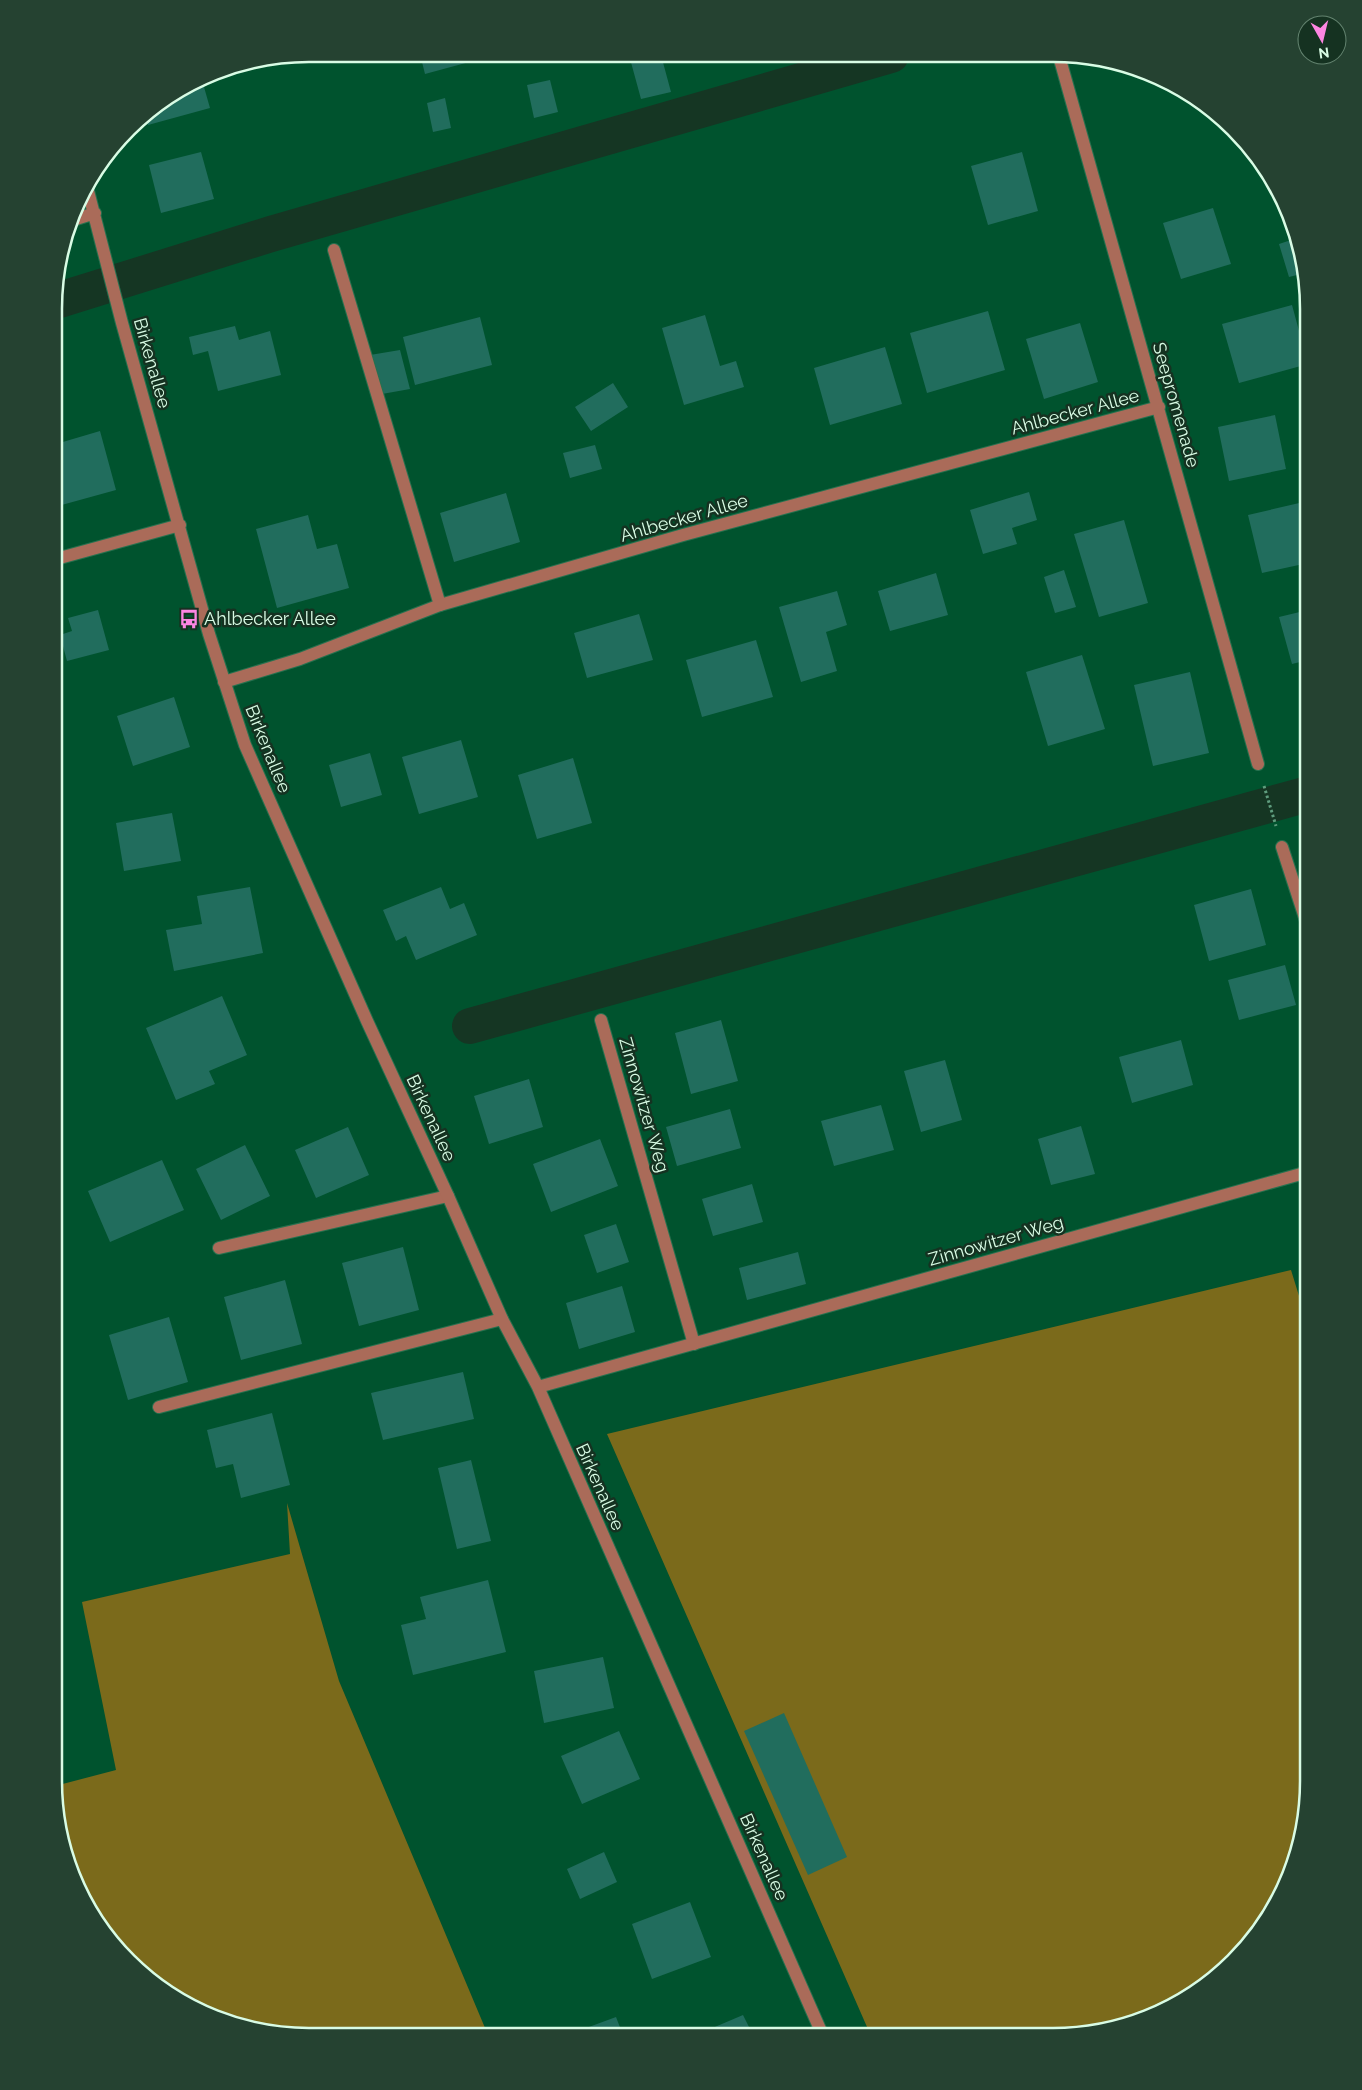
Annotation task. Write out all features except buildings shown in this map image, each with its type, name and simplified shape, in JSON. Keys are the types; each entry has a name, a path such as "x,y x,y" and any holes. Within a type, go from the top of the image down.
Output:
{"street":[{"name":"Seepromenade","path":"1061,63 1258,764"},
{"name":"Birkenallee","path":"90,197 122,323 224,682 245,745 502,1319 538,1387 819,2028"},
{"path":"80,218 95,213"},
{"path":"334,250 440,605"},
{"name":"Ahlbecker Allee","path":"224,682 300,659 440,605 692,533 1159,407"},
{"path":"62,557 180,525"},
{"path":"1282,847 1300,902"},
{"name":"Zinnowitzer Weg","path":"601,1020 694,1344"},
{"name":"Zinnowitzer Weg","path":"538,1387 1300,1174"},
{"path":"219,1248 448,1196"},
{"path":"159,1407 502,1319"}],"path":[{"path":"1258,764 1282,847"}],"shaded area":[{"path":"1291,1270 1300,1299 1300,1780 1295,1828 1291,1844 1281,1875 1258,1918 1227,1955 1190,1986 1147,2009 1116,2019 1100,2023 1052,2028 867,2028 607,1434"},
{"path":"287,1503 339,1681 485,2028 294,2027 262,2023 215,2009 172,1986 135,1955 104,1918 81,1875 67,1828 62,1784 116,1770 82,1602 290,1554"}],"waterway":[{"path":"63,299 271,234 867,62"},
{"path":"470,1026 1300,796"}],"place":[{"name":"Ahlbecker Allee","path":"189,619"}]}
